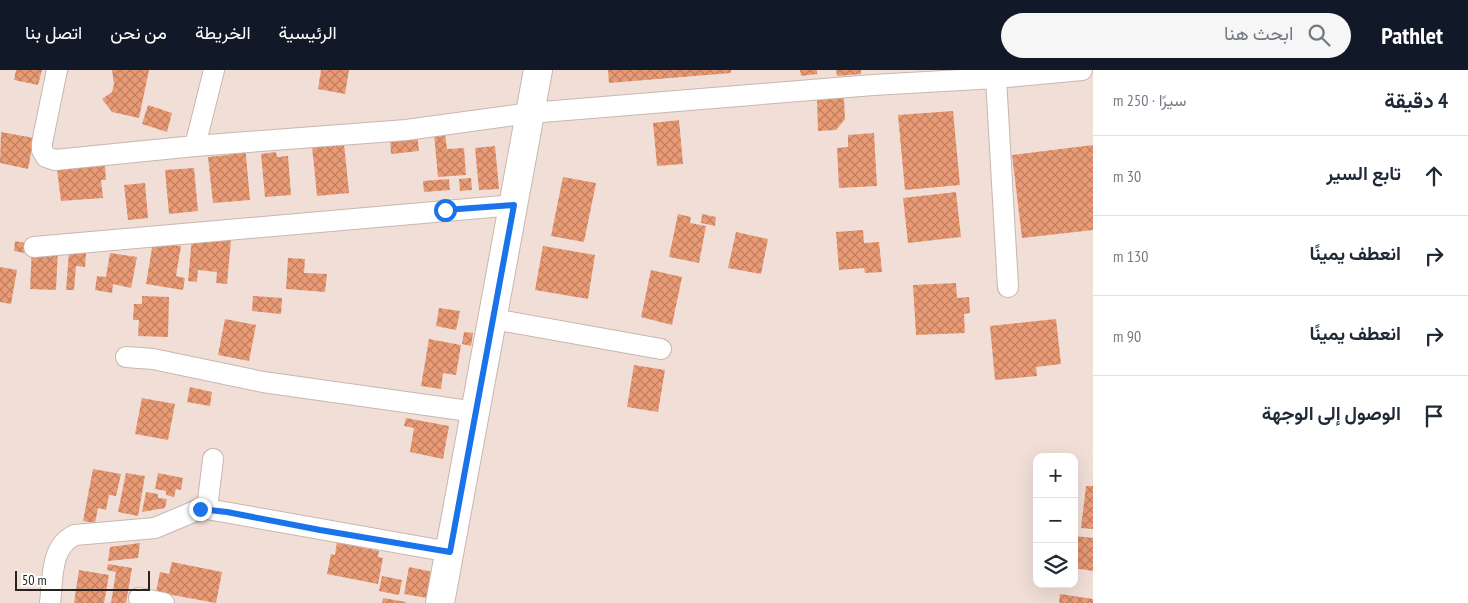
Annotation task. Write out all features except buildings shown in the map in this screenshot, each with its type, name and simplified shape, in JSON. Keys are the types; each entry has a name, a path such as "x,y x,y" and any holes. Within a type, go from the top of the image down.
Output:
{"main road":[{"path":"440,603 538,70"}],"street":[{"path":"57,70 42,142 42,150 46,157 55,160 195,146 406,130 530,114 873,85 996,78 1082,70"},
{"path":"195,146 214,70"},
{"path":"996,78 1008,287"},
{"path":"34,246 514,205"},
{"path":"493,319 661,349"},
{"path":"126,357 154,359 262,382 476,412"},
{"path":"207,509 213,459"},
{"path":"50,603 57,554 61,544 67,539 75,535 155,528 200,509 450,552"},
{"path":"139,598 164,603"}],"route":[{"path":"200,509 227,512 450,552 514,205 445,210"}]}
